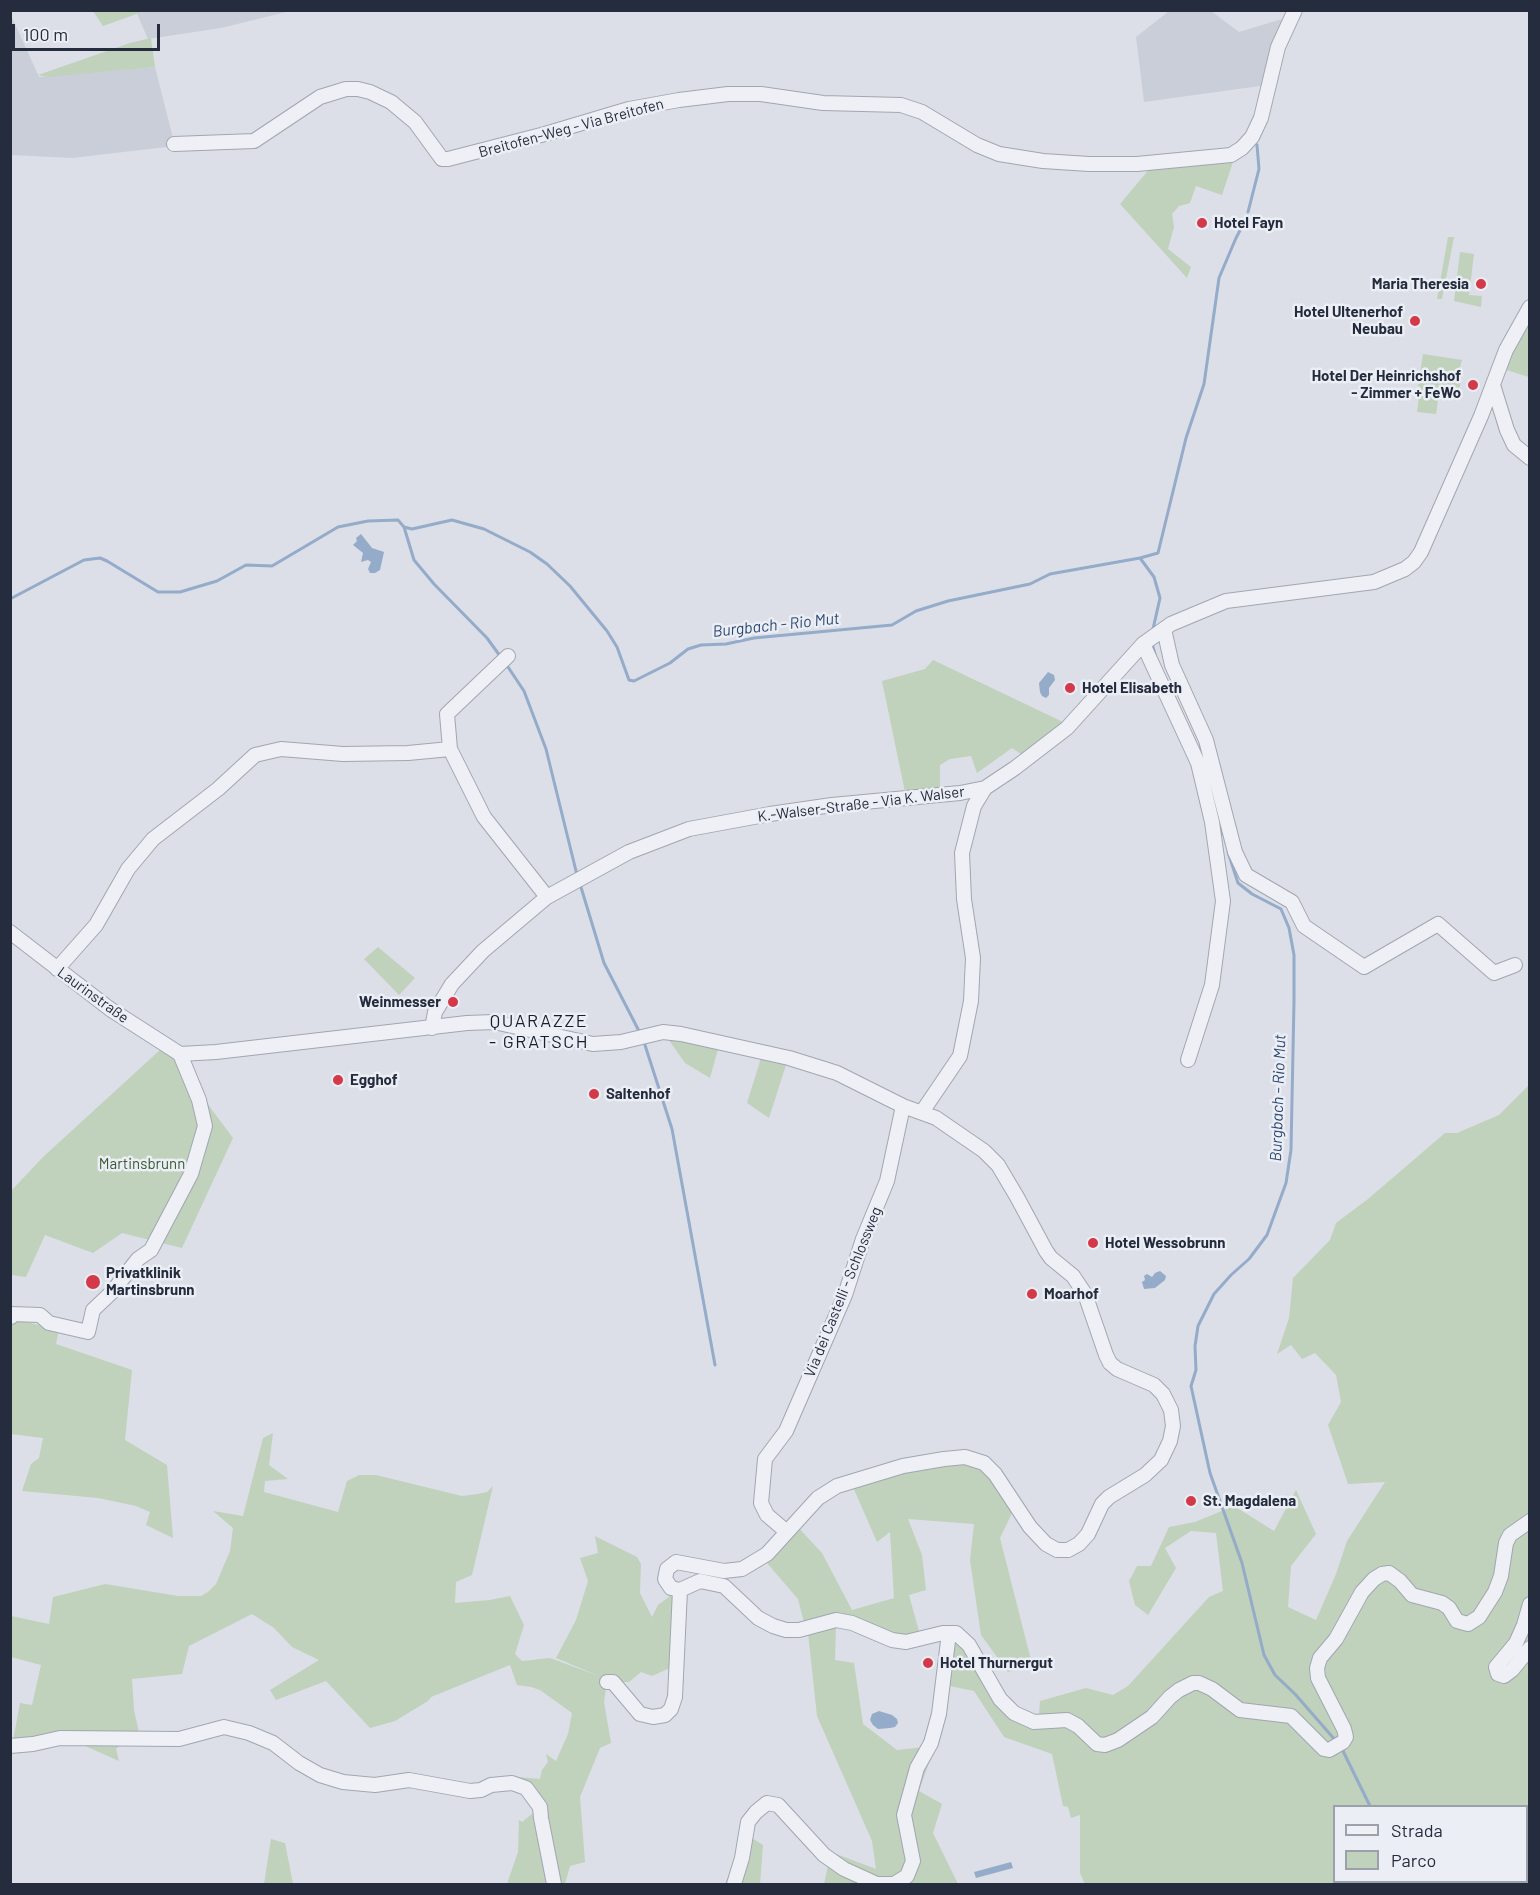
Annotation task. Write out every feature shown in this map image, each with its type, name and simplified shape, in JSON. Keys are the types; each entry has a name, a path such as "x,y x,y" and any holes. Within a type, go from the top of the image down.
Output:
{"street":[{"name":"Breitofen-Weg - Via Breitofen","path":"174,144 254,141 320,98 346,89 358,89 391,102 415,122 442,159 545,134 629,109 728,94 750,94 823,103 901,105 922,112 977,145 999,154 1043,161 1137,164 1231,155 1242,148 1252,137 1261,118 1278,47 1295,10"},
{"name":"K.-Walser-Straße - Via K. Walser","path":"432,1028 435,1012 452,984 483,951 548,897 629,852 689,829 832,805 960,793 985,788 1067,728 1143,644 1171,624 1226,601 1374,582 1394,575 1411,565 1421,552 1506,350 1530,307"},
{"path":"1493,385 1514,445 1530,458"},
{"path":"1164,629 1172,665 1206,740 1234,852 1246,875 1292,902 1304,926 1364,967 1438,924 1494,973 1515,964"},
{"path":"1143,644 1198,763 1212,822 1223,901 1212,985 1188,1060"},
{"path":"504,659 447,714 450,749 484,817 548,897"},
{"path":"57,969 96,925 128,869 153,839 218,789 255,755 281,749 343,754 408,753 450,749"},
{"path":"922,1112 960,1056 969,1012 973,958 964,899 962,853 974,806 985,788"},
{"name":"Laurinstraße","path":"12,935 110,1009 180,1054"},
{"path":"11,1317 11,1314 40,1315 49,1323 88,1332 93,1310 112,1292 138,1259 150,1250 191,1174 205,1126 199,1100 180,1054 494,1022 593,1044 621,1042 663,1032 681,1034 789,1058 837,1074 903,1106 936,1118 984,1151 998,1165 1046,1251 1073,1276 1085,1294 1110,1363 1117,1369 1154,1385 1163,1394 1171,1410 1173,1426 1170,1441 1157,1464 1145,1475 1109,1497 1102,1504 1088,1534 1079,1544 1068,1550 1057,1550 1046,1545 1030,1527 995,1474 984,1463 965,1457 903,1466 837,1486 818,1498 771,1550 741,1569 724,1570 676,1562 667,1569 665,1579 671,1588 680,1590 700,1581 724,1586 765,1623 786,1630 799,1630 836,1620 852,1623 892,1640 906,1642 956,1633 969,1644 994,1690 1014,1713 1034,1722 1067,1720 1078,1726 1097,1744 1105,1745 1118,1740 1152,1717 1179,1690 1193,1683 1199,1683 1212,1689 1240,1710 1291,1716 1324,1749 1338,1746 1346,1737 1318,1678 1317,1668 1320,1658 1336,1639 1362,1592 1374,1579 1389,1573 1400,1581 1412,1595 1442,1603 1449,1608 1457,1621 1468,1624 1479,1617 1495,1592 1510,1535 1530,1521"},
{"name":"Via dei Castelli - Schlossweg","path":"787,1532 767,1515 761,1503 765,1459 786,1431 845,1295 863,1239 887,1181 903,1106"},
{"path":"607,1682 613,1682 640,1714 653,1717 665,1715 671,1709 675,1696 680,1590"},
{"path":"1530,1604 1516,1643 1496,1667 1498,1674 1504,1676 1512,1670 1530,1648"},
{"path":"734,1884 742,1858 748,1822 767,1803 778,1805 824,1855 844,1869 878,1884 894,1884 907,1876 913,1862 904,1815 916,1768 931,1743 939,1714 949,1633"},
{"path":"10,1746 60,1738 179,1738 224,1727 249,1733 273,1743 299,1763 320,1775 343,1782 375,1785 409,1780 470,1791 481,1790 491,1785 512,1783 526,1788 540,1807 554,1884"}],"shaded area":[{"path":"146,10 290,11 221,28 148,39 137,14"},
{"path":"1169,11 1211,11 1239,32 1282,19 1267,85 1144,102 1136,37"},
{"path":"10,13 39,77 155,67 175,146 72,158 11,155"}],"green space":[{"path":"93,11 145,11 103,26"},
{"path":"151,38 155,67 48,77 38,75 130,43"},
{"path":"1233,162 1222,195 1196,186 1190,203 1179,206 1172,214 1174,227 1168,249 1191,267 1187,278 1120,204 1151,167"},
{"path":"1448,237 1454,237 1442,299 1437,299"},
{"path":"1460,252 1474,254 1469,295 1482,296 1481,307 1454,301"},
{"path":"1529,307 1529,377 1500,368"},
{"path":"1423,354 1462,360 1459,371 1463,373 1458,393 1440,387 1436,414 1417,412"},
{"path":"933,660 1063,722 1024,756 1012,748 977,773 971,756 950,759 940,765 940,788 905,792 882,681 925,669"},
{"path":"378,947 415,978 399,995 364,959"},
{"path":"666,1036 718,1049 710,1078 685,1063"},
{"name":"Martinsbrunn","path":"160,1050 171,1055 233,1138 182,1248 122,1233 93,1253 45,1235 26,1277 11,1275 10,1192 43,1157"},
{"path":"761,1058 786,1065 769,1118 747,1103"},
{"path":"1529,1085 1529,1884 1085,1884 1080,1873 1080,1815 1071,1818 1068,1807 1063,1806 1052,1754 1004,1737 974,1691 945,1685 951,1638 963,1643 1001,1710 1038,1727 1040,1701 1086,1688 1113,1695 1128,1686 1209,1597 1223,1591 1216,1533 1191,1531 1165,1548 1176,1568 1148,1615 1135,1605 1129,1581 1137,1566 1151,1566 1169,1527 1195,1522 1234,1506 1274,1531 1296,1490 1316,1534 1291,1566 1288,1607 1316,1620 1336,1574 1347,1541 1385,1482 1348,1484 1328,1425 1341,1402 1336,1375 1315,1353 1302,1359 1291,1345 1277,1354 1289,1318 1293,1278 1330,1240 1336,1223 1368,1199 1445,1133 1457,1133 1499,1115"},
{"path":"11,1318 59,1330 56,1344 132,1370 125,1440 167,1465 173,1538 146,1525 150,1512 136,1506 98,1498 22,1491 31,1464 39,1458 43,1438 11,1434"},
{"path":"273,1433 269,1465 288,1479 265,1481 264,1492 338,1512 347,1481 359,1475 376,1475 462,1496 487,1492 493,1486 472,1575 456,1582 455,1603 510,1596 524,1625 515,1654 522,1661 550,1658 599,1676 556,1658 576,1620 588,1581 580,1558 598,1553 595,1536 637,1557 641,1564 640,1593 652,1617 658,1605 674,1593 672,1667 652,1676 641,1672 629,1682 607,1682 604,1702 611,1743 600,1748 580,1797 585,1862 570,1866 565,1884 507,1884 518,1852 519,1820 522,1822 538,1809 537,1800 509,1783 508,1776 540,1779 542,1770 548,1762 546,1754 556,1761 568,1734 572,1713 540,1690 517,1685 510,1665 431,1697 395,1721 370,1728 326,1681 276,1700 270,1690 319,1660 292,1647 274,1628 252,1614 189,1646 182,1674 132,1679 134,1710 140,1737 121,1744 116,1749 119,1761 83,1745 60,1738 12,1746 20,1703 32,1705 41,1665 11,1657 11,1616 49,1624 53,1597 105,1584 178,1596 201,1596 208,1592 216,1584 230,1551 233,1528 213,1511 243,1516 263,1438"},
{"path":"966,1462 983,1468 1013,1511 1000,1538 1031,1660 1024,1667 1008,1672 981,1635 970,1560 974,1524 908,1519 922,1555 926,1590 909,1595 920,1635 900,1639 836,1616 804,1623 798,1599 767,1563 796,1525 822,1553 852,1610 894,1598 890,1532 877,1542 853,1487 909,1466"},
{"path":"836,1624 835,1660 854,1663 863,1724 897,1750 935,1746 919,1791 942,1804 933,1833 958,1884 824,1884 831,1852 876,1869 872,1841 817,1716 808,1633"},
{"path":"747,1835 763,1845 760,1884 725,1884"},
{"path":"271,1839 285,1843 293,1884 264,1884"}],"water":[{"path":"361,534 372,548 384,552 380,570 375,573 370,573 368,569 371,562 368,560 361,562 363,553 353,545"},
{"path":"1048,672 1054,675 1055,680 1046,698 1040,692 1039,683"},
{"path":"1160,1271 1166,1276 1165,1280 1155,1288 1144,1289 1142,1282 1145,1280 1144,1276 1147,1274 1152,1277"},
{"path":"879,1711 897,1719 898,1723 895,1727 878,1729 873,1725 870,1720 872,1714"},
{"path":"1011,1862 1013,1868 976,1878 974,1872"}],"waterway":[{"path":"1248,212 1259,169 1257,145"},
{"path":"1140,558 1158,553 1186,438 1204,384 1219,278 1245,221"},
{"name":"Burgbach - Rio Mut","path":"10,599 84,560 100,558 158,592 180,592 217,581 246,565 272,566 338,527 368,521 398,520 404,527 412,529 452,520 484,529 530,552 547,564 570,586 607,631 617,647 629,680 634,681 670,663 688,649 701,645 892,625 916,611 948,601 1030,584 1050,574 1140,558 1154,577 1160,598 1153,629"},
{"path":"404,527 414,560 487,638 500,656"},
{"name":"Burgbach - Rio Mut","path":"1153,647 1156,658"},
{"path":"506,664 524,691 546,749 577,875"},
{"name":"Burgbach - Rio Mut","path":"1209,782 1223,834"},
{"name":"Burgbach - Rio Mut","path":"1228,852 1238,883 1252,894 1281,909 1289,928 1294,955 1291,1150 1286,1183 1267,1235 1249,1259 1214,1294 1198,1326 1195,1346 1196,1370 1191,1386 1210,1473 1242,1563 1264,1655 1275,1675 1336,1741"},
{"path":"580,884 604,963 640,1033"},
{"path":"644,1042 672,1129 715,1365"},
{"name":"Burgbach - Rio Mut","path":"1342,1749 1370,1805"}],"place":[{"name":"Hotel Fayn","path":"1202,223"},
{"name":"Maria Theresia","path":"1481,284"},
{"name":"Hotel Ultenerhof Neubau","path":"1415,321"},
{"name":"Hotel Der Heinrichshof - Zimmer + FeWo","path":"1473,385"},
{"name":"Hotel Elisabeth","path":"1070,688"},
{"name":"Weinmesser","path":"453,1002"},
{"name":"Egghof","path":"338,1080"},
{"name":"Saltenhof","path":"594,1094"},
{"name":"Hotel Wessobrunn","path":"1093,1243"},
{"name":"Privatklinik Martinsbrunn","path":"93,1282"},
{"name":"Moarhof","path":"1032,1294"},
{"name":"St. Magdalena","path":"1191,1501"},
{"name":"Hotel Thurnergut","path":"928,1663"}],"district":[{"name":"QUARAZZE - GRATSCH","path":"539,1031"}]}
